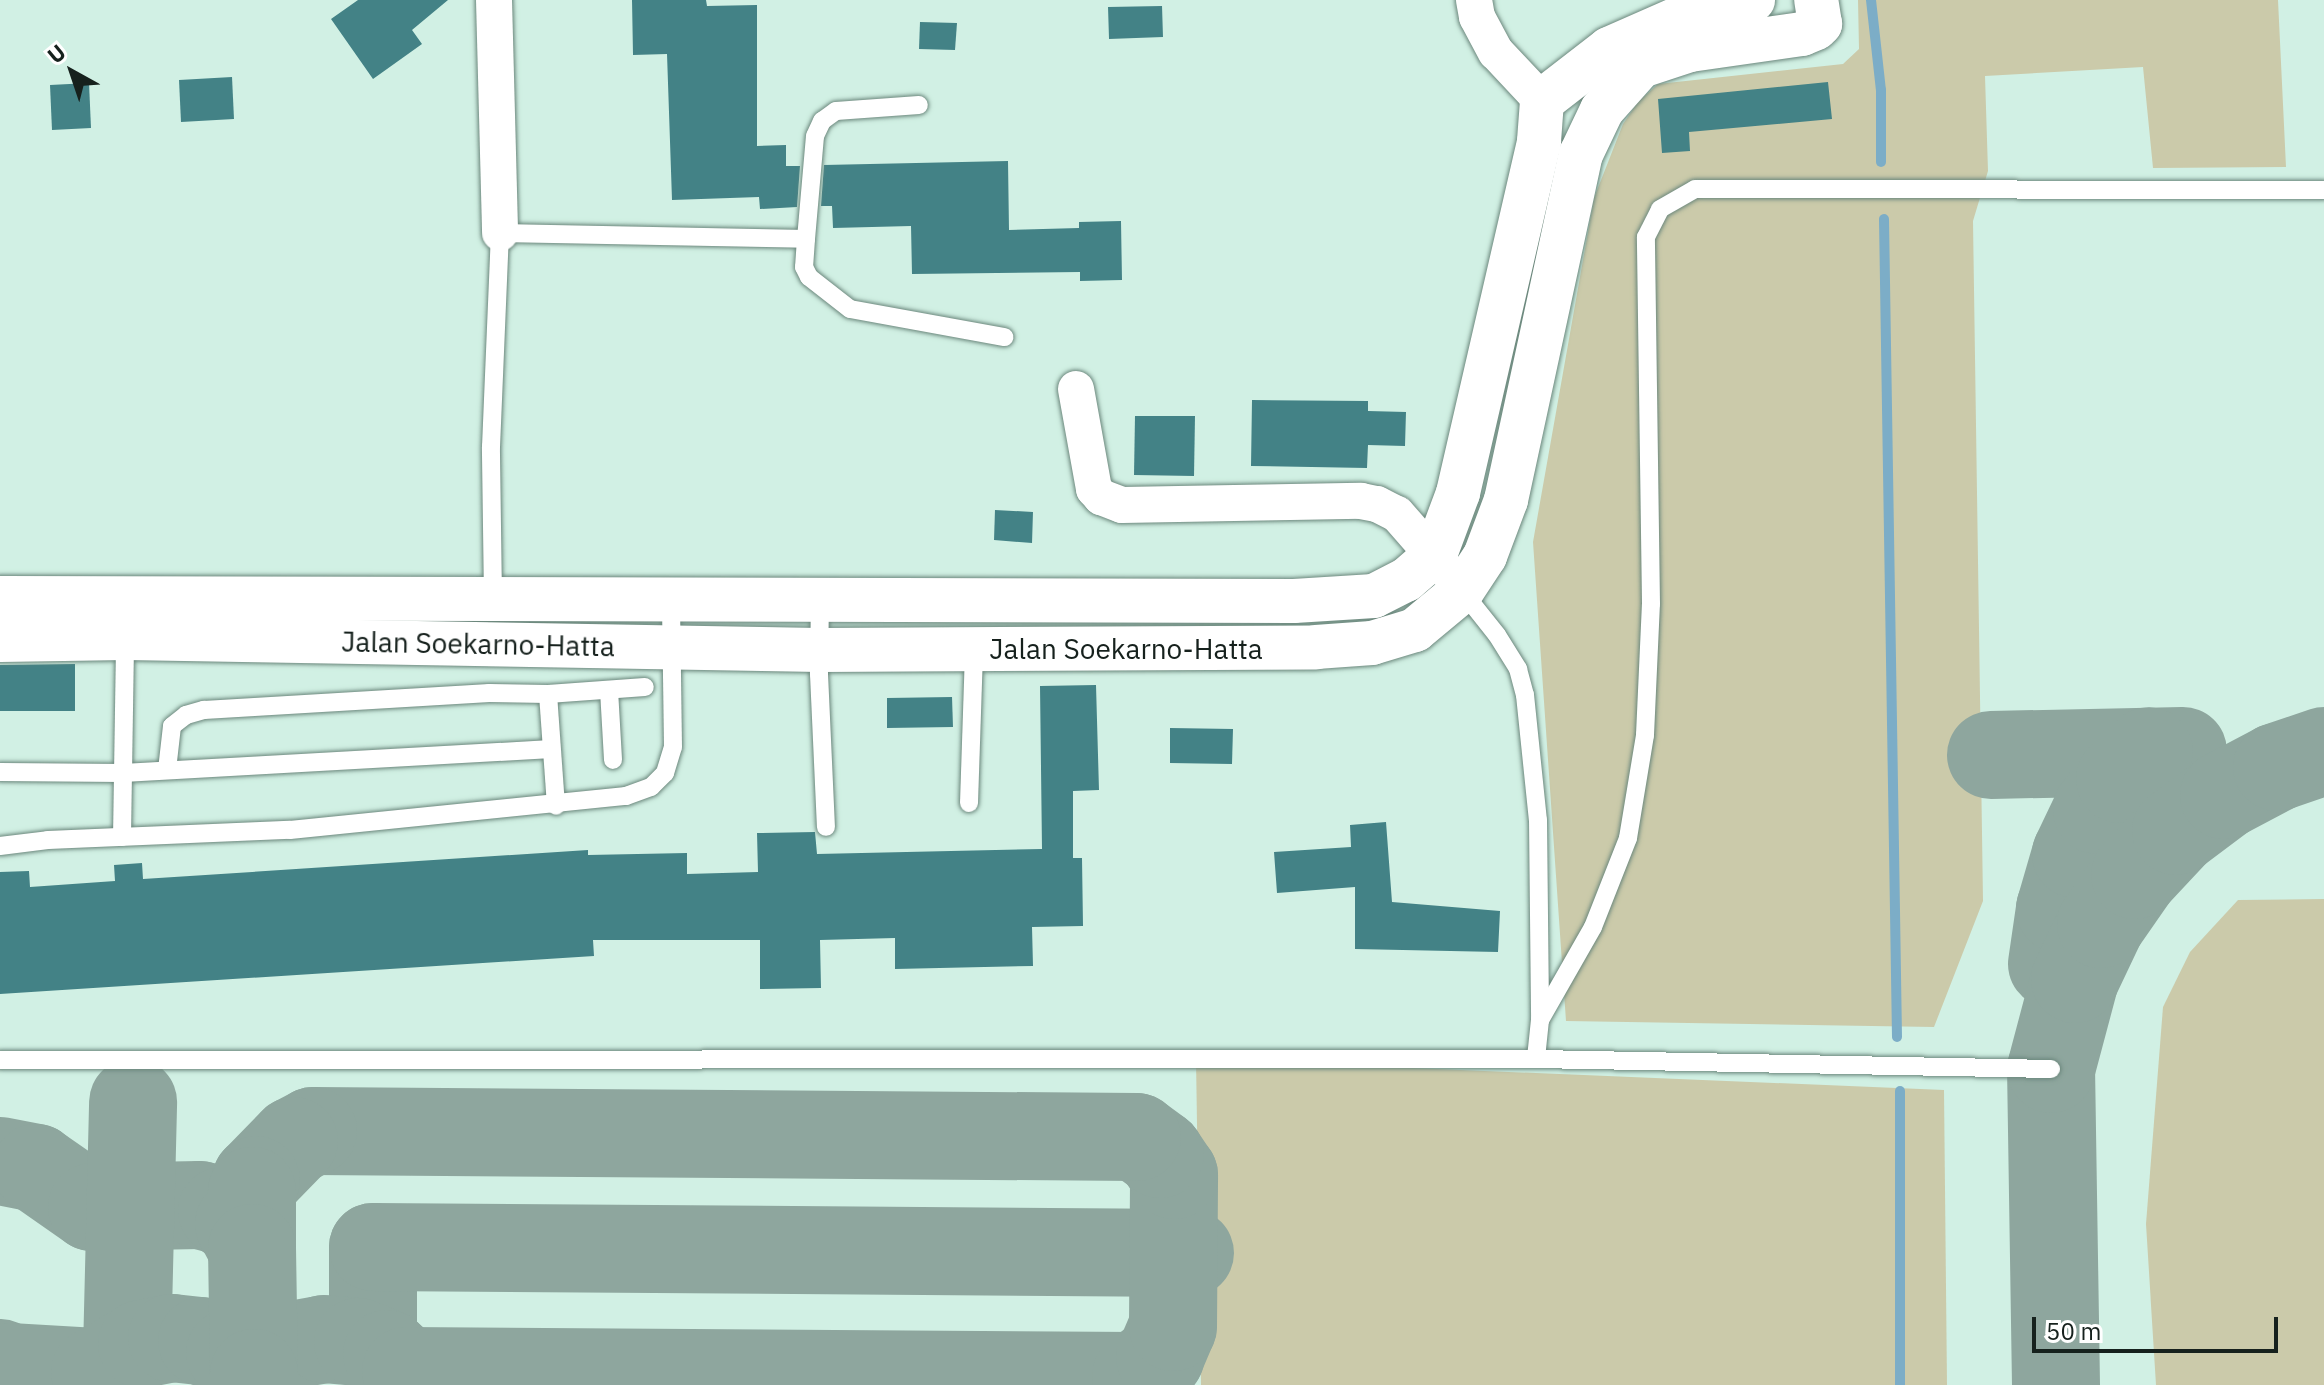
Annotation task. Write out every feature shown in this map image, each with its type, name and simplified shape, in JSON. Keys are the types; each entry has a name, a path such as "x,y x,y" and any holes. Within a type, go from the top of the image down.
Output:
{"highway":[{"path":"1542,101 1609,49 1698,10 1753,0"},
{"name":"Jalan Soekarno-Hatta","path":"0,598 125,618 673,647 820,650 1316,647 1372,643 1415,630 1462,591 1485,556 1506,500 1581,154 1602,110 1617,89 1641,66 1690,50 1802,34 1816,28 1820,24 1816,0"},
{"name":"Jalan Soekarno-Hatta","path":"0,640 125,618 493,598 1294,601 1374,596 1406,580 1435,555 1458,493 1539,141 1542,101"},
{"path":"1513,260 1558,262"}],"street":[{"path":"494,0 500,233"},
{"path":"1474,0 1477,17 1496,52 1542,101"},
{"path":"1076,389 1094,489 1101,497 1122,505 1361,501 1397,514 1435,555 1462,591"}],"lane":[{"path":"919,105 836,111 822,121 815,136 804,267 809,277 850,309 1004,337"},
{"path":"1540,1020 1593,927 1628,838 1645,735 1651,604 1646,237 1660,209 1695,189 2324,190"},
{"path":"493,598 491,447 500,233 806,239"},
{"path":"1462,591 1497,635 1518,669 1525,695 1538,820 1540,1020 1536,1059"},
{"path":"0,846 290,830 556,806 626,796 651,787 665,773 673,747 671,598"},
{"path":"820,598 826,827"},
{"path":"122,837 125,618"},
{"path":"969,803 974,649"},
{"path":"167,770 172,726 186,715 204,710 645,687"},
{"path":"609,690 613,760"},
{"path":"548,694 556,806"},
{"path":"0,772 123,773 551,749"},
{"path":"0,1060 1536,1059 2051,1069"}],"green space":[{"path":"1858,0 2278,0 2286,167 2153,168 2143,67 1985,76 1988,171 1973,221 1983,901 1934,1027 1566,1021 1533,542 1594,198 1623,124 1638,102 1658,84 1843,64 1859,49"},
{"path":"2324,899 2324,1385 2156,1385 2146,1224 2163,1007 2190,952 2238,900"},
{"path":"1196,1059 1944,1090 1947,1385 1201,1385"}],"building":[{"path":"358,0 448,0 412,30 422,44 373,79 331,19"},
{"path":"632,0 706,0 707,6 757,5 757,146 786,145 786,166 800,166 797,207 760,209 759,197 672,200 667,54 633,55"},
{"path":"1162,6 1163,37 1109,39 1108,7"},
{"path":"920,22 957,23 955,50 919,49"},
{"path":"232,77 234,119 181,122 179,80"},
{"path":"1828,82 1832,119 1689,132 1690,151 1662,153 1658,99"},
{"path":"89,83 91,128 52,130 50,85"},
{"path":"1008,161 1009,230 1079,228 1079,222 1121,221 1122,280 1080,281 1080,272 912,274 911,226 833,228 832,206 821,206 824,165"},
{"path":"1252,400 1368,401 1368,411 1406,412 1405,446 1368,445 1367,468 1251,466"},
{"path":"1135,416 1195,416 1194,476 1134,475"},
{"path":"995,510 1033,512 1032,543 994,540"},
{"path":"75,664 75,711 0,711 0,665"},
{"path":"1096,685 1099,790 1073,791 1073,858 1082,858 1083,926 1032,927 1033,966 895,969 895,938 820,940 821,988 760,989 760,940 593,940 594,956 0,994 0,872 29,871 30,887 115,881 114,865 142,863 143,879 588,850 588,855 687,853 687,874 758,872 757,833 815,832 817,854 1042,849 1040,686"},
{"path":"952,697 953,727 887,728 887,698"},
{"path":"1170,728 1233,729 1232,764 1170,763"},
{"path":"1386,822 1392,902 1500,911 1498,952 1355,949 1355,887 1277,893 1274,852 1351,847 1350,825"}],"waterway":[{"path":"1871,0 1881,90 1881,162"},
{"path":"1884,219 1897,1037"},
{"path":"1900,1091 1900,1385"}],"taxiway":[{"path":"2052,964 2060,909 2076,854 2097,810 2120,779 2149,751"},
{"path":"1991,755 2183,751"},
{"path":"2056,1385 2051,1069 2075,979 2101,924 2135,875 2176,831 2224,795 2277,767 2324,751"},
{"path":"127,1352 133,1102"},
{"path":"0,1363 9,1367 95,1372 142,1344 172,1338 202,1341 230,1353 254,1373 269,1358 297,1344 324,1339 358,1342 387,1354 406,1371 1136,1376 1160,1357 1173,1327 1174,1175 1160,1154 1137,1137 313,1131 294,1141 256,1180 252,1191 252,1248 254,1373 254,1385"},
{"path":"0,1161 36,1168 92,1207 200,1205 222,1211 239,1224 252,1248"},
{"path":"373,1349 373,1247 1190,1253"}]}
